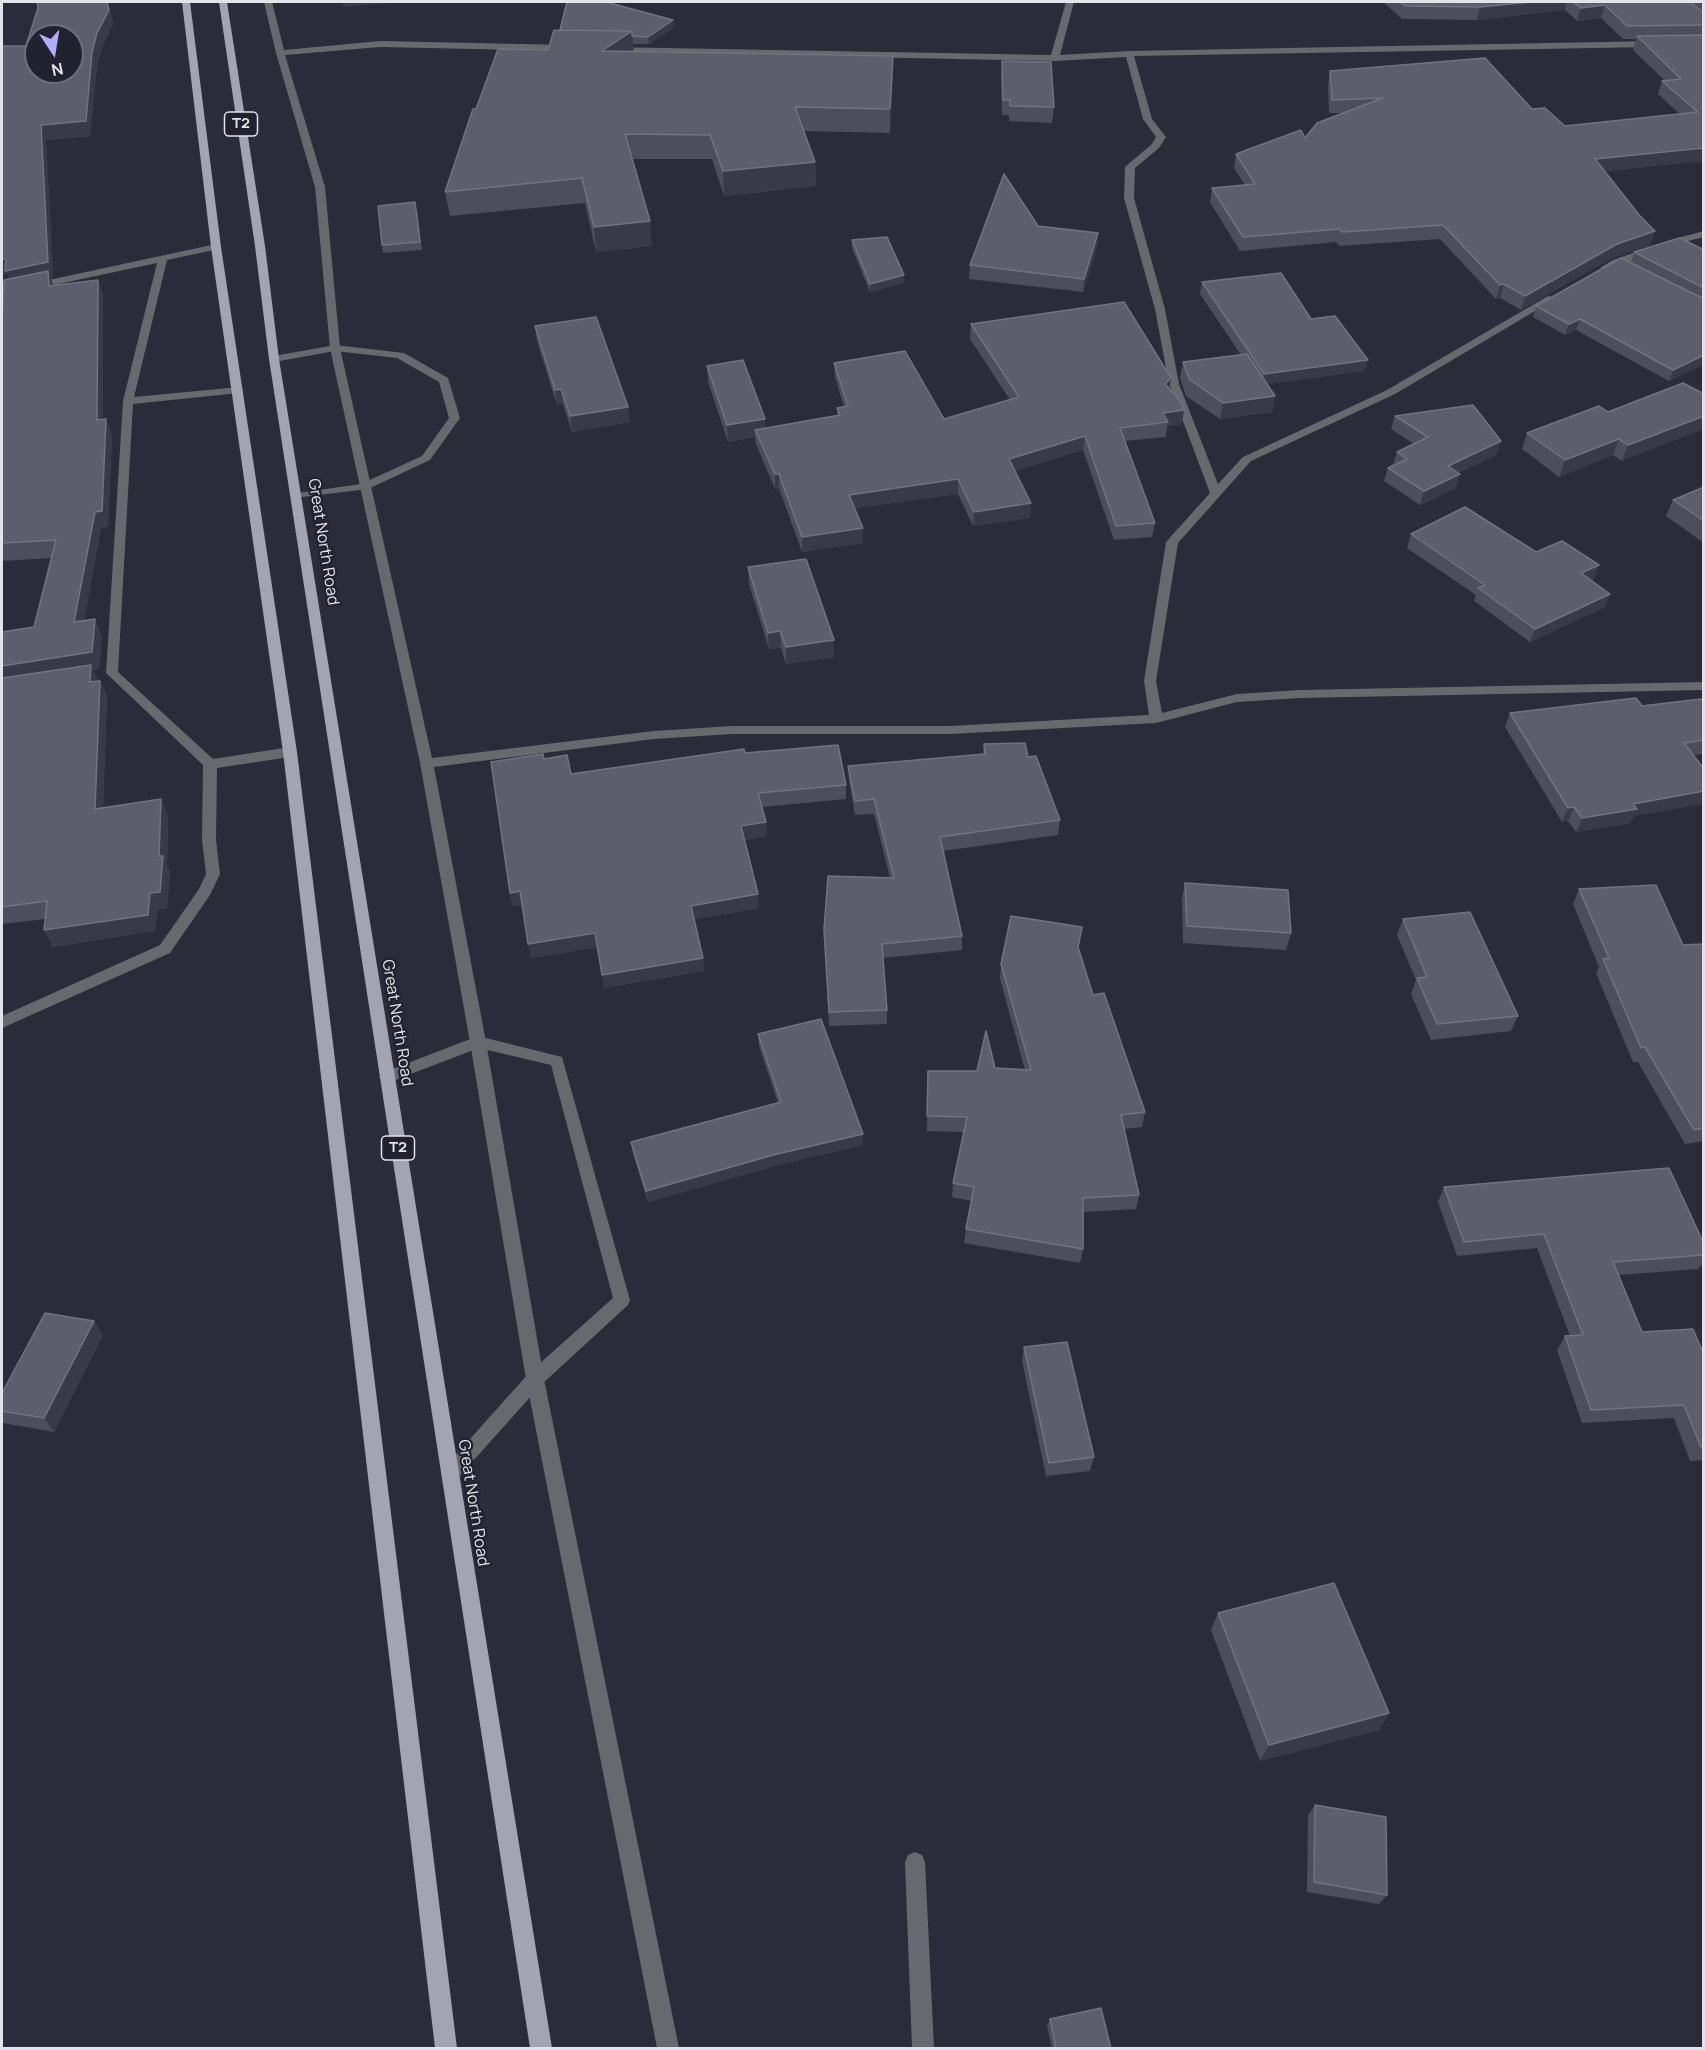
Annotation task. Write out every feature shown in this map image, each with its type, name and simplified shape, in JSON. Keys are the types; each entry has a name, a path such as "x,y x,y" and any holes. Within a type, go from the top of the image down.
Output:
{"main road":[{"name":"T2","path":"186,2 216,247 239,390 290,752 446,2049"},
{"name":"Great North Road","path":"223,2 260,246 274,359 298,496 387,1077 541,2049"}],"street":[{"path":"268,2 280,53 320,187 335,348 427,763 478,1042 535,1379 668,2049"},
{"path":"1055,58 1070,2"},
{"path":"280,53 380,44 581,48"},
{"path":"605,49 1055,58 1129,54 1668,44"},
{"path":"1129,54 1148,119 1161,137 1156,146 1130,167 1129,198 1160,309 1174,384 1216,493"},
{"path":"1598,272 1617,262 1673,242 1704,234"},
{"path":"2,293 216,247"},
{"path":"2,1022 165,949 205,891 213,874 209,840 210,764 106,673 128,401 163,258"},
{"path":"1617,262 1635,271"},
{"path":"1156,719 1150,681 1172,542 1247,459 1391,392 1560,294"},
{"path":"274,359 335,348 400,355 444,380 455,418 426,458 364,487 298,496"},
{"path":"128,401 239,390"},
{"path":"427,763 654,735 732,730 951,730 1156,719 1237,698 1289,694 1704,686"},
{"path":"210,764 290,752"},
{"path":"387,1077 478,1042 557,1061 622,1300 535,1379 450,1474"},
{"path":"915,1862 923,2049"}],"building":[{"path":"37,2 107,2 109,10 97,33 92,52 86,121 41,125 48,262 5,271 6,259 2,259 2,46 24,46 24,84 84,84 84,24 33,24 38,8"},
{"path":"567,2 606,2 673,20 648,37 632,36 632,31 560,30"},
{"path":"1400,2 1531,2 1480,7 1405,6"},
{"path":"1573,2 1690,2 1704,13 1704,25 1627,26 1605,5 1581,8"},
{"path":"554,30 632,31 602,51 893,56 890,109 795,107 815,162 723,171 710,135 625,134 650,221 594,227 582,178 445,192 473,109 476,109 498,49 548,50"},
{"path":"1704,35 1704,148 1595,159 1640,216 1655,231 1617,244 1525,296 1504,284 1500,285 1443,225 1342,232 1339,229 1243,237 1212,188 1255,184 1236,154 1301,130 1305,138 1317,123 1383,98 1332,100 1330,71 1485,58 1532,109 1545,108 1565,126 1698,112 1662,81 1681,79 1637,36"},
{"path":"1002,61 1051,62 1054,107 1010,106 1010,100 1003,100"},
{"path":"1004,174 1038,226 1098,233 1084,279 970,265"},
{"path":"415,202 420,242 382,245 378,206"},
{"path":"887,237 904,275 870,284 852,240"},
{"path":"1680,238 1704,250 1704,288 1634,252"},
{"path":"1621,258 1704,299 1704,355 1673,370 1580,319 1569,324 1536,306"},
{"path":"48,271 49,286 98,280 97,420 106,419 102,511 95,512 74,622 95,619 92,652 2,666 2,632 34,627 56,540 2,543 4,280"},
{"path":"1281,273 1311,319 1335,316 1368,360 1264,374 1202,282"},
{"path":"1124,302 1171,378 1165,384 1180,401 1184,410 1163,413 1168,422 1120,428 1155,523 1116,526 1085,436 1009,459 1031,503 974,512 958,479 849,495 863,528 802,537 779,474 775,474 755,430 840,415 837,408 848,406 834,363 905,351 944,419 1019,397 971,324"},
{"path":"596,317 628,407 570,416 561,389 555,390 535,326"},
{"path":"1247,354 1275,396 1223,403 1189,379 1183,362"},
{"path":"743,360 765,419 727,425 707,366"},
{"path":"1683,383 1704,394 1704,416 1628,445 1619,439 1565,460 1527,433 1599,406 1608,412"},
{"path":"1473,405 1501,441 1448,466 1460,474 1424,491 1388,468 1407,459 1397,452 1428,437 1395,416"},
{"path":"1704,487 1704,521 1673,500"},
{"path":"1465,507 1536,552 1562,541 1599,565 1581,573 1610,594 1535,629 1478,588 1485,585 1411,534"},
{"path":"806,559 834,640 786,647 780,631 768,633 748,567"},
{"path":"91,665 90,682 100,681 95,809 161,799 159,856 163,856 160,892 150,893 148,915 44,930 47,901 2,907 2,678"},
{"path":"1636,698 1642,706 1701,699 1704,702 1704,740 1684,743 1704,769 1704,791 1633,804 1637,809 1582,818 1574,807 1568,808 1510,713"},
{"path":"1025,743 1028,757 1036,756 1060,820 940,837 962,936 882,944 887,1010 829,1012 824,930 828,876 894,878 874,799 855,801 848,766 985,754 984,744"},
{"path":"838,745 846,785 758,793 766,822 741,826 758,894 691,906 703,958 602,975 595,933 528,944 520,891 510,893 491,762 543,754 544,759 567,755 571,774 744,749 745,753"},
{"path":"1185,883 1288,890 1291,933 1187,926"},
{"path":"1656,885 1683,945 1704,944 1704,1128 1694,1130 1645,1047 1641,1048 1603,959 1609,958 1579,889"},
{"path":"1470,912 1518,1016 1437,1024 1417,978 1427,977 1403,919"},
{"path":"1011,916 1082,927 1078,947 1093,995 1104,993 1145,1112 1121,1115 1139,1195 1083,1198 1083,1249 966,1229 974,1187 953,1183 967,1117 927,1116 928,1071 977,1071 986,1031 995,1068 1031,1070 1001,964"},
{"path":"821,1019 863,1134 777,1154 646,1191 631,1142 781,1102 758,1034"},
{"path":"1669,1168 1704,1244 1704,1255 1613,1262 1642,1332 1693,1329 1704,1355 1704,1447 1701,1447 1684,1405 1591,1410 1565,1336 1583,1335 1544,1234 1464,1242 1444,1187"},
{"path":"45,1313 94,1321 44,1418 2,1411 2,1393"},
{"path":"1067,1342 1094,1457 1049,1463 1024,1347"},
{"path":"1334,1583 1389,1713 1269,1745 1218,1613"},
{"path":"1315,1805 1386,1817 1387,1895 1314,1882"},
{"path":"1101,2008 1111,2049 1056,2049 1050,2019"}]}
